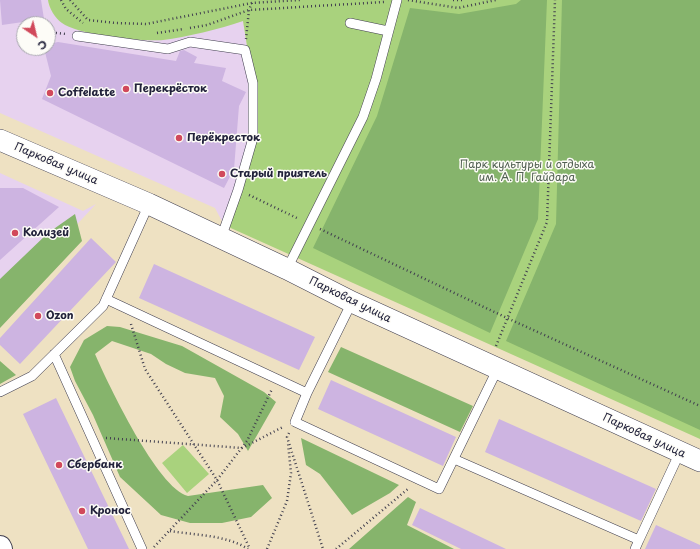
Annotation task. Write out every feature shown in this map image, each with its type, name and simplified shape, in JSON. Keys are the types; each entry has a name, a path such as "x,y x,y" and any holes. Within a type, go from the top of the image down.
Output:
{"street":[{"name":"Парковая улица","path":"0,140 149,204 287,268 352,302 700,461"}],"lane":[{"path":"287,268 363,117 396,0"},
{"path":"350,23 388,31"},
{"path":"77,36 168,49 190,42 245,50 253,83 252,138 238,190 221,238"},
{"path":"0,392 32,376 103,306 149,204"},
{"path":"106,299 307,393"},
{"path":"352,302 307,393 295,422 439,489 498,368"},
{"path":"54,354 142,549"},
{"path":"635,549 680,452"},
{"path":"454,460 639,540"}],"path":[{"path":"61,0 66,8 76,18 86,24"},
{"path":"70,0 88,20 146,24 253,2 300,0"},
{"path":"154,34 207,25 249,10 396,0 407,0 458,8 496,0"},
{"path":"453,0 464,0"},
{"path":"496,346 547,222 555,0"},
{"path":"245,50 249,10 253,2"},
{"path":"56,33 77,36"},
{"path":"238,190 508,318 700,406"},
{"path":"126,309 145,369 217,480 249,549"},
{"path":"152,549 217,480 248,441 277,379"},
{"path":"91,437 242,448 295,422"},
{"path":"267,549 287,501 291,474 287,437 295,422"},
{"path":"287,437 323,549"},
{"path":"336,549 418,479"},
{"path":"169,531 223,539 242,545 249,549"}],"shaded area":[{"path":"0,0 48,0 49,6 55,16 16,16 16,56 56,56 56,17 94,34 164,40 243,21 253,83 253,138 224,225 215,208 0,113"},
{"path":"0,173 83,211 96,204 0,307"}],"green space":[{"name":"Парк культуры и отдыха им. А. П. Гайдара","path":"48,0 700,0 700,439 224,225 253,138 253,83 243,21 214,30 172,39 126,39 95,34 70,27 62,23 55,16"},
{"path":"521,0 547,0 538,219 490,333 313,248 377,116 410,8 459,14 516,4"},
{"path":"562,0 700,0 700,430 506,341 556,224"},
{"path":"75,214 82,241 0,328 0,279 48,233"},
{"path":"107,326 120,327 182,346 264,392 276,402 248,451 238,434 220,417 224,396 215,378 185,373 166,364 151,354 112,341 95,354 135,434 163,475 176,489 188,496 263,485 272,498 251,517 222,523 190,523 161,515 120,477 93,415 75,381 70,367 84,340"},
{"path":"341,347 473,406 460,432 328,372"},
{"path":"0,361 16,375 0,384"},
{"path":"301,438 399,485 390,493 352,515 320,474 306,465"},
{"path":"183,445 209,474 187,493 162,463"},
{"path":"408,497 416,502 407,525 454,549 349,549"}],"building":[{"path":"0,0 41,0 44,16 16,16 16,23 2,25"},
{"name":"Перёкресток","path":"56,42 176,61 180,51 184,50 197,57 194,63 226,68 222,81 246,92 239,106 234,169 224,188 42,99 51,76 46,56 56,56"},
{"name":"Колизей","path":"0,188 23,188 59,207 0,260"},
{"path":"91,238 116,262 20,364 0,345 0,338"},
{"path":"154,264 315,337 299,370 139,298"},
{"path":"331,380 456,437 443,466 318,409"},
{"path":"56,398 129,549 88,549 23,414"},
{"path":"499,419 656,489 641,521 485,452"},
{"path":"420,508 506,549 461,549 412,525"},
{"path":"656,525 700,545 700,549 645,549"}],"place":[{"name":"Перекрёсток","path":"126,89"},
{"name":"Coffelatte","path":"50,93"},
{"name":"Перёкресток","path":"179,138"},
{"name":"Старый приятель","path":"222,174"},
{"name":"Колизей","path":"15,233"},
{"name":"Ozon","path":"38,316"},
{"name":"Сбербанк","path":"59,465"},
{"name":"Кронос","path":"82,511"}]}
